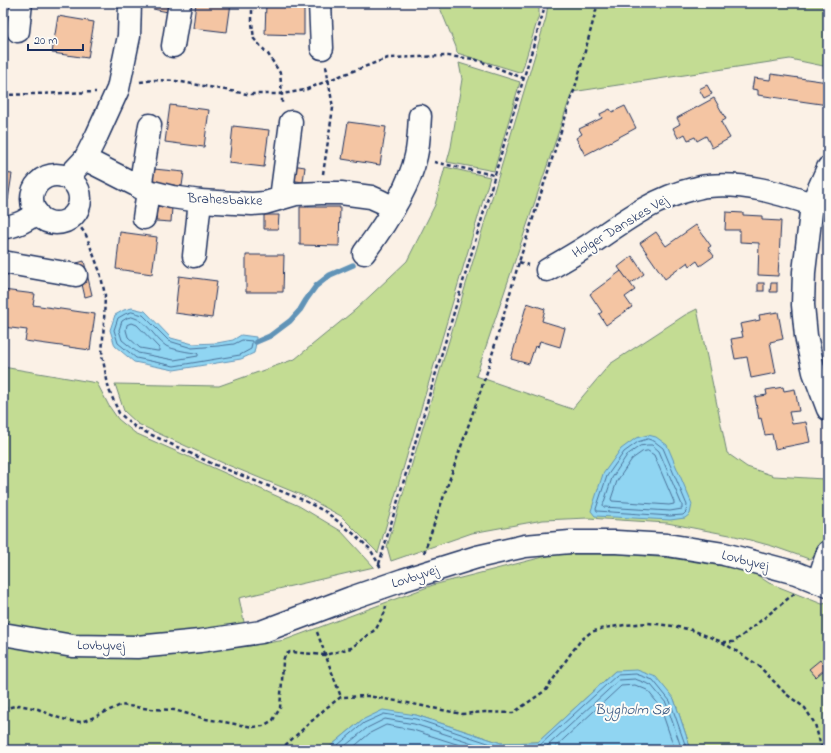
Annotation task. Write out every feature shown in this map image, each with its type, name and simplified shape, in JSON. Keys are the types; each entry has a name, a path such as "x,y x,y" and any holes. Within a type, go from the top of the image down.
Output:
{"street":[{"path":"18,31 21,3"},
{"path":"67,178 85,159 118,89 129,36 130,3"},
{"path":"173,46 180,3"},
{"path":"320,3 322,48"},
{"path":"364,253 394,208 410,177 416,158 420,116"},
{"path":"281,198 291,122"},
{"path":"144,218 144,189 150,125"},
{"name":"Brahesbakke","path":"85,159 144,189 172,197 200,201 252,204 265,203 296,194 321,192 371,197 394,208"},
{"path":"828,168 812,204 804,272 803,306 806,336 814,372 828,409"},
{"path":"59,175 67,178 75,184 79,192 80,201 78,210 73,217 58,223 42,219 36,213 33,205 32,196 35,187 41,180 49,176 59,175"},
{"name":"Holger Danskes Vej","path":"547,270 585,248 629,218 680,192 707,186 737,185 780,193 812,204"},
{"path":"194,256 200,201"},
{"path":"3,227 21,223 36,213"},
{"path":"3,262 76,275"},
{"name":"Lovbyvej","path":"3,634 73,646 137,647 200,641 261,632 310,613 381,580 403,580 477,557 525,546 570,542 616,542 667,545 724,554 796,573 818,582"},
{"path":"818,582 828,552"}],"path":[{"path":"252,3 254,39 268,54 280,73 282,118 291,122"},
{"path":"3,709 19,705 38,708 56,717 81,722 121,705 150,709 174,710 206,719 253,727 263,726 273,720 280,708 283,661 285,655 290,652 325,655 351,648 376,629 385,612 386,602 379,564 544,10 543,3"},
{"path":"422,558 487,372 519,262 577,81 598,3"},
{"path":"321,192 333,108 322,48"},
{"path":"3,95 102,92 118,89 134,83 155,80 176,81 246,94 282,94 305,90 388,58 448,56 474,59 524,78"},
{"path":"416,158 494,175"},
{"path":"73,217 86,235 100,272 104,296 102,356 109,390 119,413 135,427 213,464 303,500 326,512 370,549 379,564"},
{"path":"722,642 733,642 794,594 818,582"},
{"path":"310,613 341,697"},
{"path":"280,750 326,708 341,697 368,696 462,714 485,712 513,713 546,690 570,653 581,640 591,632 604,628 648,623 692,630 722,642 758,665 786,694 805,708 815,724 822,750"}],"green space":[{"path":"438,3 539,3 539,15 522,71 519,72 457,53"},
{"path":"548,3 828,3 828,67 790,59 572,92 476,376 572,409 610,364 685,315 697,309 727,453 747,467 774,476 828,479 827,530 825,540 817,555 814,557 809,559 772,546 735,536 667,523 588,518 543,520 472,533 391,561 387,547 546,18"},
{"path":"459,63 520,82 494,171 447,162 451,147 462,79"},
{"path":"445,167 490,177 378,553 341,516 306,497 223,463 138,424 124,411 115,384 219,386 295,359 355,310 407,261 435,205"},
{"path":"3,367 97,383 109,406 118,419 135,433 299,506 341,531 374,567 239,598 249,646 285,640 433,585 555,554 619,554 671,558 735,568 754,573 769,583 822,604 828,603 828,750 691,750 674,699 615,671 538,742 501,743 416,715 362,720 326,750 3,750"}],"water":[{"path":"132,308 145,311 171,338 193,344 217,343 233,340 241,335 256,337 254,353 241,359 174,370 134,362 115,346 110,330 115,315"},
{"path":"648,435 656,437 667,445 692,504 690,514 685,518 670,520 595,516 591,511 603,474 621,449 636,438"},
{"name":"Bygholm Sø","path":"637,670 656,677 674,699 691,750 326,750 362,720 383,710 416,715 501,743 538,742 615,671"}],"building":[{"path":"154,3 169,3 168,12 153,9"},
{"path":"196,3 231,3 227,32 193,28"},
{"path":"266,3 304,3 304,35 265,34"},
{"path":"58,16 94,22 88,58 52,53"},
{"path":"771,74 828,82 828,105 758,95 758,90 752,89 754,78 770,80"},
{"path":"707,85 712,94 704,98 699,89"},
{"path":"714,98 726,119 721,122 730,138 712,148 706,136 697,141 695,137 688,140 685,134 678,138 673,128 680,124 677,118"},
{"path":"170,105 209,110 204,147 165,142"},
{"path":"625,106 636,128 585,155 576,138 582,134 579,129 602,118 600,114 610,109 612,112"},
{"path":"348,122 386,127 380,165 342,159"},
{"path":"233,126 269,130 264,167 229,163"},
{"path":"292,165 305,167 303,182 290,180"},
{"path":"154,169 184,172 182,186 152,183"},
{"path":"3,173 12,174 8,200 3,199"},
{"path":"157,206 172,207 171,222 156,221"},
{"path":"300,207 340,207 339,246 300,245"},
{"path":"726,212 762,216 762,220 781,221 778,276 758,275 759,243 740,242 740,230 725,230"},
{"path":"264,215 279,215 278,229 264,229"},
{"path":"696,225 711,246 708,248 714,256 700,266 697,261 690,266 688,262 665,279 640,243 656,232 666,246"},
{"path":"120,232 157,237 152,274 116,269"},
{"path":"246,255 284,255 283,292 246,292"},
{"path":"632,256 644,274 630,284 618,267"},
{"path":"84,261 92,295 85,297 77,263"},
{"path":"621,271 635,290 625,297 632,307 606,325 599,314 602,312 590,294"},
{"path":"179,276 217,281 212,318 175,313"},
{"path":"758,283 764,283 764,291 758,291"},
{"path":"771,283 777,283 777,292 770,292"},
{"path":"3,290 35,294 33,305 95,314 90,350 25,341 27,330 3,327"},
{"path":"527,303 545,309 542,321 565,328 560,347 540,341 538,347 535,346 529,364 511,359"},
{"path":"778,312 783,339 770,342 776,373 751,378 747,357 735,359 731,339 743,337 740,324 760,320 759,315"},
{"path":"783,387 784,391 795,389 799,411 789,412 792,424 806,422 810,442 775,449 772,434 765,435 761,418 759,419 755,397 767,395 766,390"},
{"path":"820,660 826,668 816,677 809,669"}],"waterway":[{"path":"256,342 270,336 290,321 300,310 316,286 330,275 353,265"}]}
